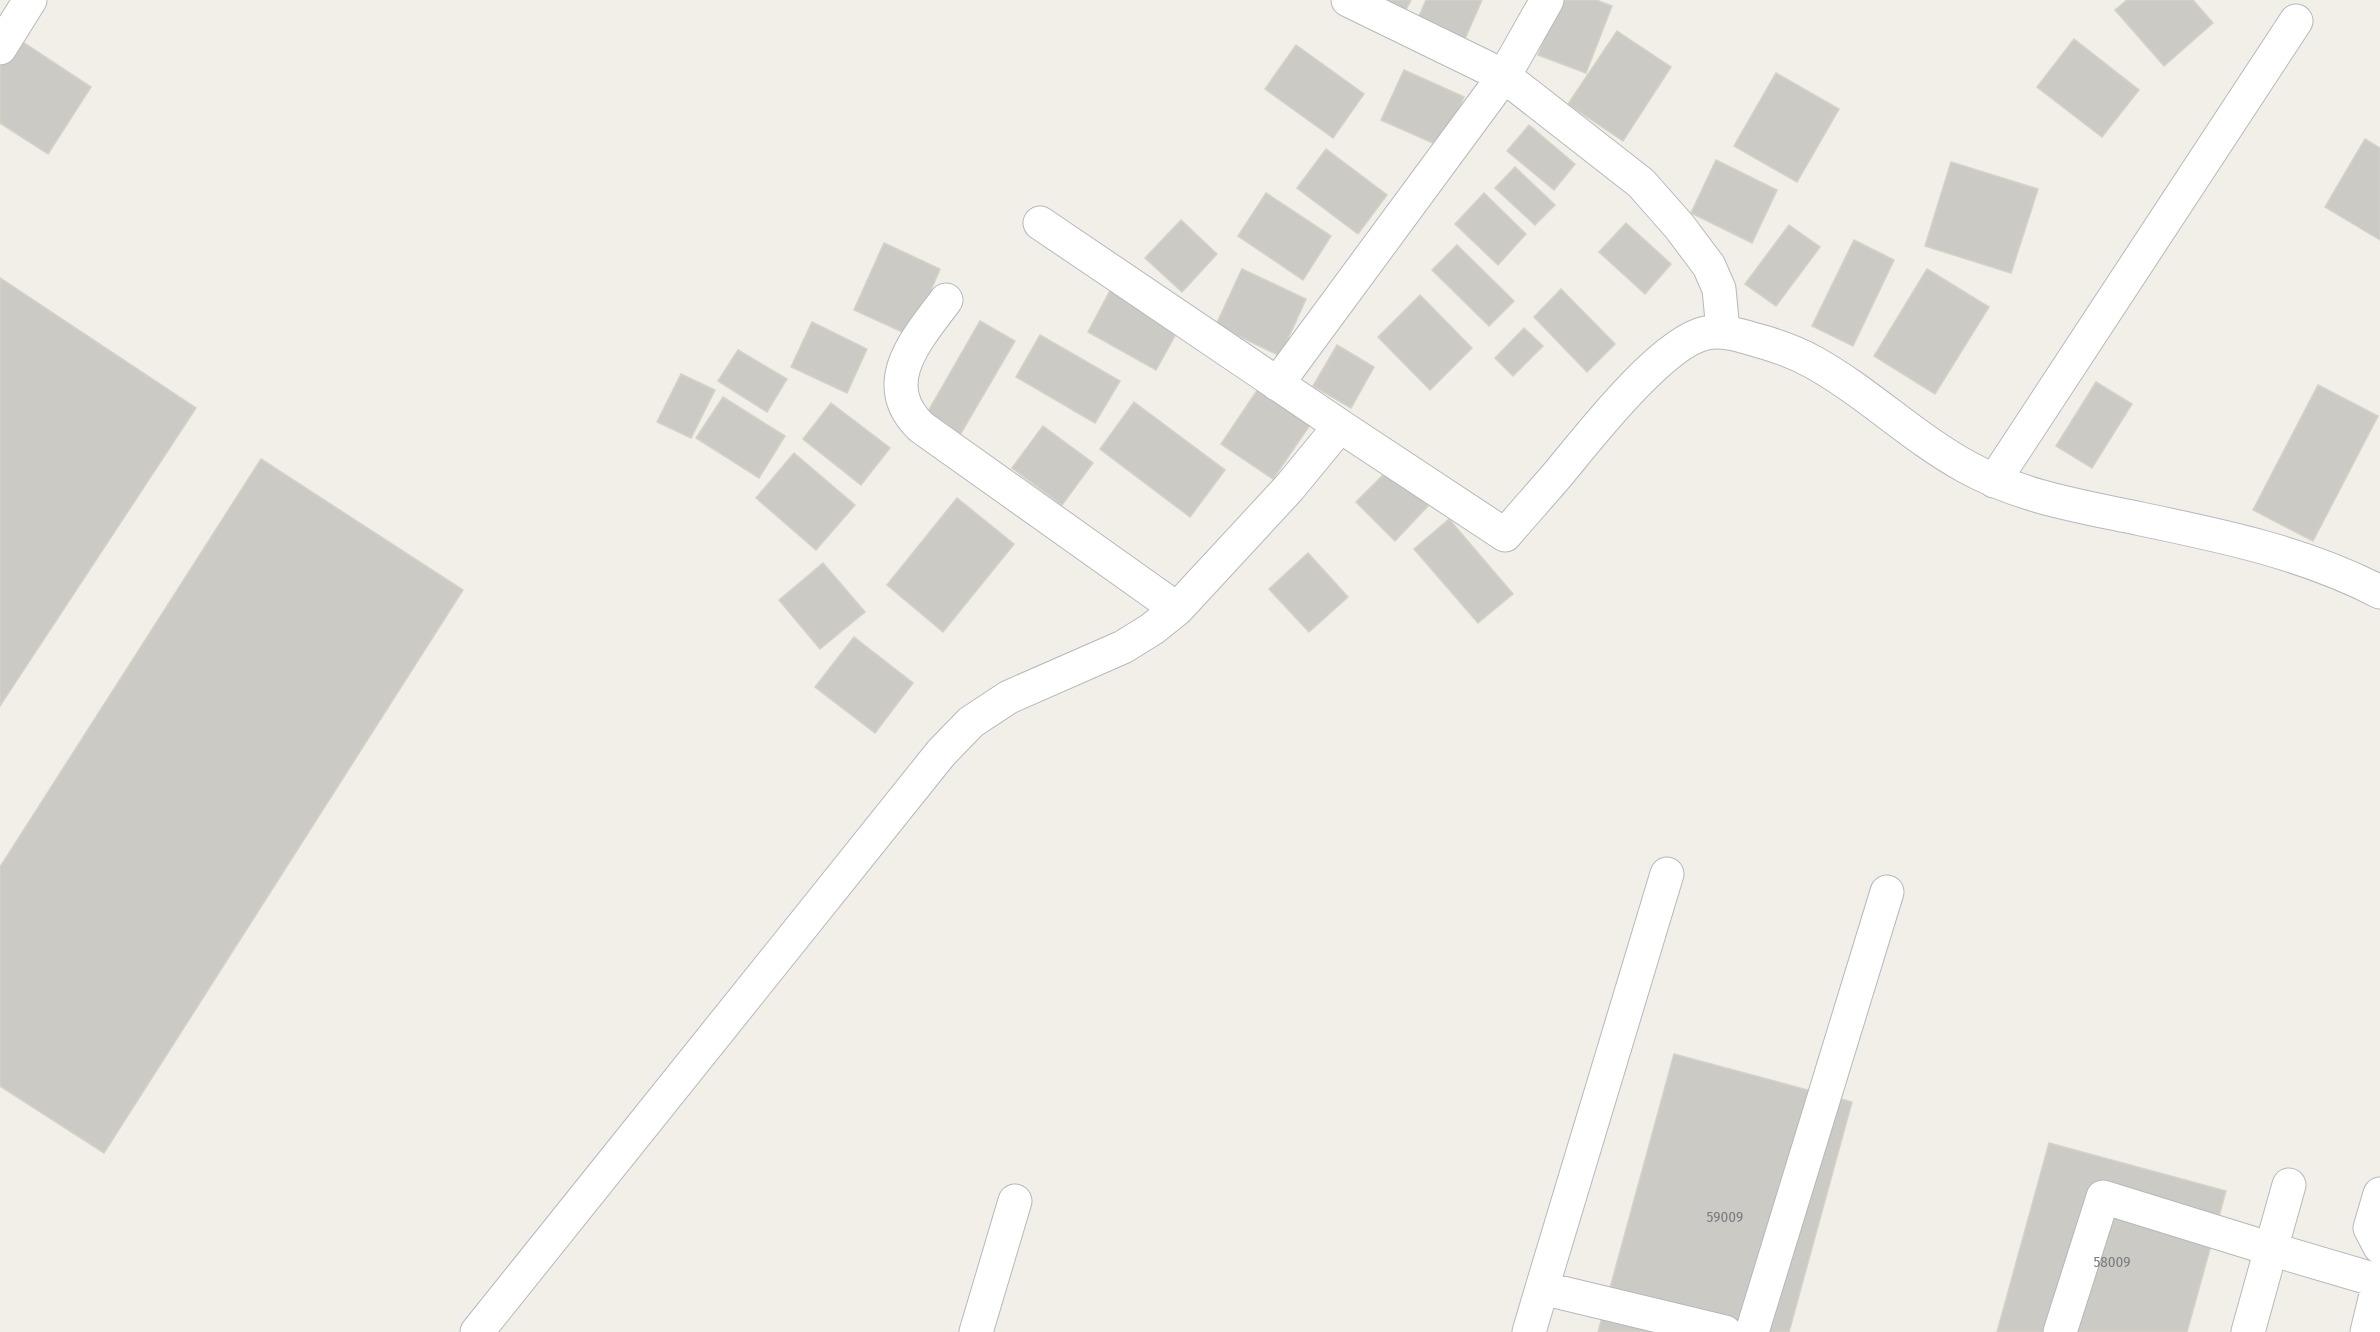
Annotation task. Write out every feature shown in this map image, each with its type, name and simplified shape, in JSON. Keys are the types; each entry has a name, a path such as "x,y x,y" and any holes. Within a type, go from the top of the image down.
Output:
{"street":[{"path":"0,48 30,0"},
{"path":"1348,0 1504,76 1641,183 1679,226 1709,266 1719,288 1723,332"},
{"path":"1277,384 1504,76 1547,0"},
{"path":"1994,481 2296,21"},
{"path":"1040,222 1504,535 1594,431 1658,363 1685,342 1703,334 1723,332 1772,345 1813,362 1920,438 1994,481 2056,502 2186,528 2274,550 2351,577 2380,592"},
{"path":"945,300 916,341 902,369 900,392 911,417 921,427 1177,609"},
{"path":"477,1332 941,753 971,722 1009,697 1123,647 1152,629 1177,609 1289,488 1340,426"},
{"path":"1528,1332 1667,874"},
{"path":"1752,1332 1887,892"},
{"path":"2248,1332 2289,1185"},
{"path":"2380,1194 2370,1228 2380,1248"},
{"path":"2060,1332 2103,1197 2379,1280 2367,1332"},
{"path":"976,1332 1015,1201"},
{"path":"1542,1288 1725,1332"}],"building":[{"path":"1372,0 1411,0 1403,15"},
{"path":"1426,0 1482,0 1464,41 1417,21"},
{"path":"1559,0 1596,0 1612,6 1586,73 1538,55"},
{"path":"2127,0 2193,0 2213,23 2164,66 2115,10"},
{"path":"1617,31 1671,67 1623,141 1568,104"},
{"path":"18,39 91,87 48,154 0,123 0,67"},
{"path":"2074,39 2139,90 2102,137 2037,87"},
{"path":"1296,45 1364,94 1333,138 1265,89"},
{"path":"1404,70 1464,97 1442,147 1381,120"},
{"path":"1776,73 1839,109 1797,182 1734,146"},
{"path":"1529,125 1575,164 1554,190 1507,151"},
{"path":"2365,139 2380,148 2380,240 2325,207"},
{"path":"1326,149 1387,195 1358,234 1297,188"},
{"path":"1716,160 1777,190 1752,243 1691,213"},
{"path":"1951,162 2038,189 2011,273 1925,246"},
{"path":"1515,167 1555,205 1535,225 1495,188"},
{"path":"1266,193 1331,236 1303,280 1238,236"},
{"path":"1484,193 1526,234 1498,265 1455,224"},
{"path":"1181,220 1217,254 1182,292 1145,258"},
{"path":"1626,223 1671,264 1645,294 1599,252"},
{"path":"1789,225 1820,247 1776,306 1745,284"},
{"path":"1854,240 1894,260 1853,346 1812,326"},
{"path":"884,243 940,269 911,336 854,310"},
{"path":"1457,245 1514,301 1489,326 1432,270"},
{"path":"1242,269 1306,299 1280,356 1216,325"},
{"path":"1927,269 1989,307 1935,394 1874,356"},
{"path":"0,278 196,408 0,706"},
{"path":"1113,285 1182,323 1156,370 1088,332"},
{"path":"1561,289 1615,344 1587,372 1534,317"},
{"path":"1420,295 1472,348 1430,390 1378,337"},
{"path":"980,321 1015,341 960,435 926,415"},
{"path":"812,322 867,349 847,393 791,367"},
{"path":"1524,328 1543,346 1513,376 1495,358"},
{"path":"1040,335 1120,381 1095,423 1016,377"},
{"path":"1337,345 1374,367 1351,408 1313,386"},
{"path":"738,350 787,379 767,412 718,381"},
{"path":"681,374 715,390 691,438 657,422"},
{"path":"2096,382 2132,404 2092,468 2056,446"},
{"path":"2318,385 2378,416 2313,541 2253,510"},
{"path":"1258,389 1310,425 1273,479 1221,444"},
{"path":"723,397 785,436 759,478 696,438"},
{"path":"1134,402 1225,470 1190,517 1100,449"},
{"path":"831,403 890,448 861,485 803,439"},
{"path":"1043,426 1093,463 1062,505 1012,468"},
{"path":"794,453 855,505 816,550 756,498"},
{"path":"261,459 463,590 104,1153 0,1086 0,867"},
{"path":"1390,468 1428,506 1395,541 1356,502"},
{"path":"957,498 1014,544 943,632 887,585"},
{"path":"1449,519 1513,594 1478,623 1414,549"},
{"path":"1308,553 1348,597 1309,632 1269,589"},
{"path":"823,563 865,612 820,649 779,600"},
{"path":"854,637 913,683 875,733 815,687"},
{"path":"1674,1054 1852,1102 1789,1332 1598,1332"},
{"path":"2049,1143 2226,1191 2187,1332 1997,1332"}]}
